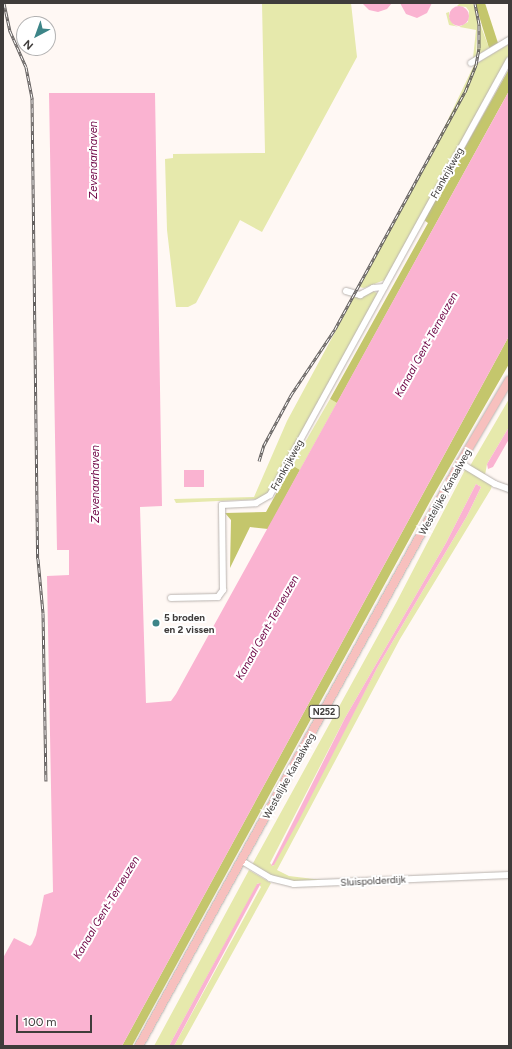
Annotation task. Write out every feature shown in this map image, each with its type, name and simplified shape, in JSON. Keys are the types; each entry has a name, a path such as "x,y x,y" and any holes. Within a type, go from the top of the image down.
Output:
{"main road":[{"name":"Westelijke Kanaalweg","path":"140,1046 460,463 509,380"}],"street":[{"path":"472,63 509,40"},
{"name":"Frankrijkweg","path":"171,598 218,596 223,590 222,504 256,503 270,495 509,60"},
{"path":"346,291 360,295 373,288 384,287"},
{"path":"460,463 495,484 509,489"},
{"name":"Sluispolderdijk","path":"242,862 276,880 294,884 509,875"}],"green space":[{"path":"262,3 351,3 357,57 262,232 240,220 196,303 188,307 176,307 167,230 165,159 173,158 173,154 265,153"},
{"path":"460,3 473,3 478,22 476,55 480,34 479,21 489,48 473,58 476,30 459,27 468,22 469,11 466,7 457,6"},
{"path":"449,12 449,17 454,25 458,27 449,25 446,13"},
{"path":"509,44 509,55 387,279 364,288 359,287 433,151 474,65"},
{"path":"373,291 379,294 267,494 259,499 176,503 174,499 254,497 287,421 354,297 360,297"},
{"path":"330,399 337,403 300,470 292,465"},
{"path":"509,399 509,427 487,464 485,475 470,466"},
{"path":"466,468 492,485 400,639 277,870 289,876 330,881 289,883 252,865 396,603","holes":["476,484 481,487 467,516 377,668 273,866 270,863 345,718 446,543"]},
{"path":"249,870 271,883 181,1046 174,1046 261,887 258,883 169,1046 154,1046"}],"shaded area":[{"path":"475,3 485,3 498,43 489,48"},
{"path":"509,69 509,91 337,403 330,399 428,223 424,220"},
{"path":"509,336 509,364 433,496 132,1046 122,1046"},
{"path":"292,465 300,470 268,529 250,527 230,568 231,520 225,513 266,512"}],"water":[{"path":"362,3 392,3 387,9 378,12 369,10"},
{"path":"400,3 432,3 427,13 417,18 406,14"},
{"path":"459,6 466,9 469,16 466,23 459,26 452,23 449,16 452,9"},
{"path":"509,91 509,336 122,1046 3,1046 3,958 14,938 30,946 32,944 36,935 44,895 53,892 47,576 69,575 69,550 57,550 49,93 155,93 162,506 140,507 146,703 171,701 176,694"},
{"path":"509,427 509,439 493,467 488,469 487,464"},
{"path":"184,470 204,470 204,487 184,487"},
{"path":"476,484 481,487 467,516 377,668 299,820 274,865 271,866 345,718 446,543"},
{"path":"261,883 174,1046 169,1046 257,884"}],"railway":[{"path":"4,3 10,31 26,67 32,99 38,559 43,613 46,781"},
{"path":"259,461 264,445 291,395 335,329 465,92 476,65 479,48 479,24 475,3"}],"place":[{"name":"5 broden en 2 vissen","path":"156,623"}],"water label":[{"name":"Zevenaarhaven","path":"94,160"},
{"name":"Kanaal Gent-Terneuzen","path":"427,345"},
{"name":"Zevenaarhaven","path":"96,484"},
{"name":"Kanaal Gent-Terneuzen","path":"268,628"},
{"name":"Kanaal Gent-Terneuzen","path":"107,908"}]}
